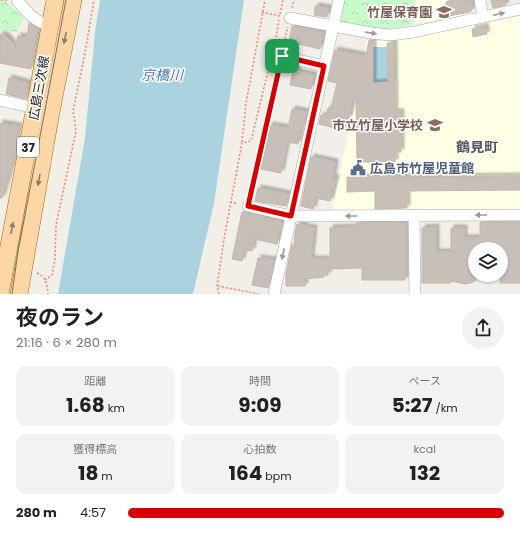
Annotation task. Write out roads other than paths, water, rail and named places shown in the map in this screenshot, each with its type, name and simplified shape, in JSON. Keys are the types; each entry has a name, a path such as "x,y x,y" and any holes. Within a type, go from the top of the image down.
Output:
{"main road":[{"name":"広島三次線","path":"0,294 4,249 35,108 55,0"},
{"name":"広島三次線","path":"19,294 22,270 51,112 73,0"}],"street":[{"path":"17,0 37,21 50,26"},
{"path":"274,294 332,26 339,0"},
{"path":"480,0 483,17"},
{"path":"285,17 371,33 390,35 414,32 520,9"},
{"path":"282,56 324,66"},
{"path":"0,100 35,108"},
{"path":"248,206 291,216 520,215"},
{"path":"414,215 415,294"}],"water":[{"name":"京橋川","path":"100,0 244,0 214,203 193,294 58,294 85,138 95,32"},
{"path":"373,47 387,47 388,82 366,83 373,69"}],"tram line":[{"path":"12,294 18,252 66,0"}],"place":[{"name":"竹屋保育園","path":"444,12"},
{"name":"市立竹屋小学校","path":"435,125"},
{"name":"広島市竹屋児童館","path":"358,168"}],"district":[{"name":"鶴見町","path":"477,147"}]}
